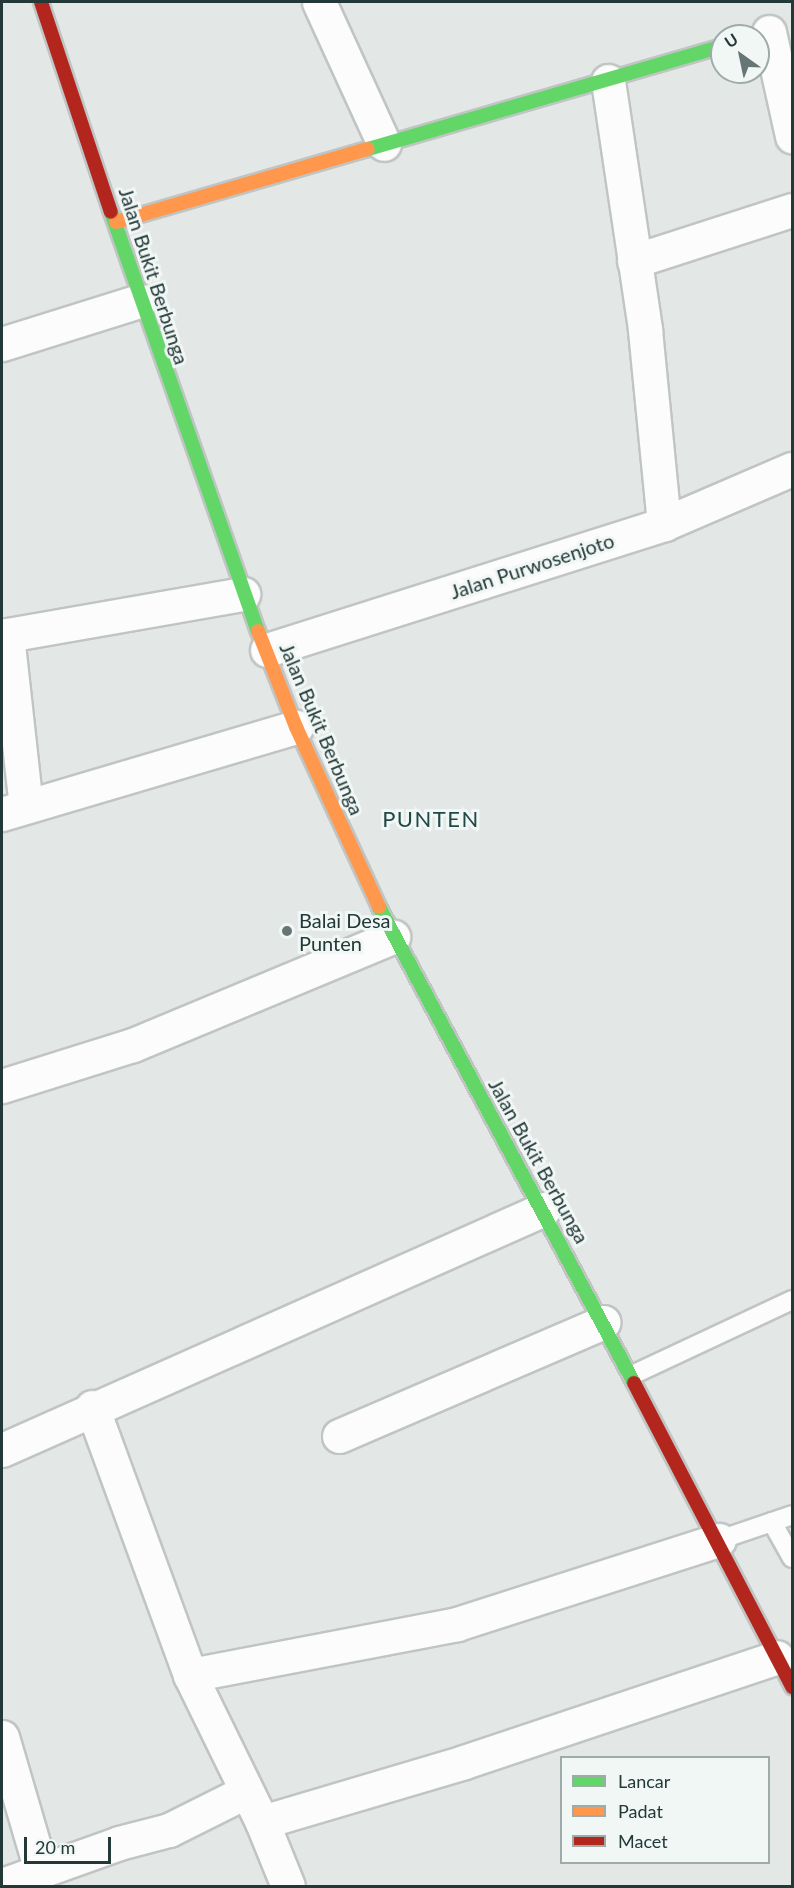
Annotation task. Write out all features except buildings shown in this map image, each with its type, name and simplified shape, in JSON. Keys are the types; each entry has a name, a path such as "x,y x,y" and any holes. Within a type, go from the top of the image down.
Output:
{"main road":[{"name":"Jalan Bukit Berbunga","path":"41,2 116,222 139,301 243,594 296,727 393,938 544,1209 719,1540 792,1688"},
{"path":"116,222 710,50"}],"street":[{"path":"319,2 384,144"},
{"path":"772,31 792,136"},
{"path":"608,81 634,261 664,524"},
{"path":"634,261 792,210"},
{"path":"2,344 139,301"},
{"name":"Jalan Purwosenjoto","path":"267,650 664,524 792,469"},
{"path":"243,594 4,635 14,810 296,727"},
{"path":"2,1086 133,1045 393,938"},
{"path":"2,1450 92,1407 544,1209"},
{"path":"339,1436 604,1322"},
{"path":"92,1407 190,1675 245,1792 262,1822 288,1887"},
{"path":"190,1675 457,1624 719,1540"},
{"path":"262,1822 464,1762 777,1657"},
{"path":"2,1737 41,1870"},
{"path":"2,1885 41,1870 169,1830 245,1792"}],"lane":[{"path":"632,1375 792,1300"},
{"path":"719,1540 792,1515"},
{"path":"772,1522 792,1558"}],"traffic: fast":[{"path":"368,149 710,49"},
{"path":"111,212 258,631"},
{"path":"379,907 634,1383"}],"traffic: slow":[{"path":"116,222 368,149"},
{"path":"258,631 296,727 379,907"}],"traffic: jam":[{"path":"41,2 111,212"},
{"path":"634,1383 792,1687"}],"place":[{"name":"Balai Desa Punten","path":"287,931"}],"district":[{"name":"PUNTEN","path":"431,819"}]}
